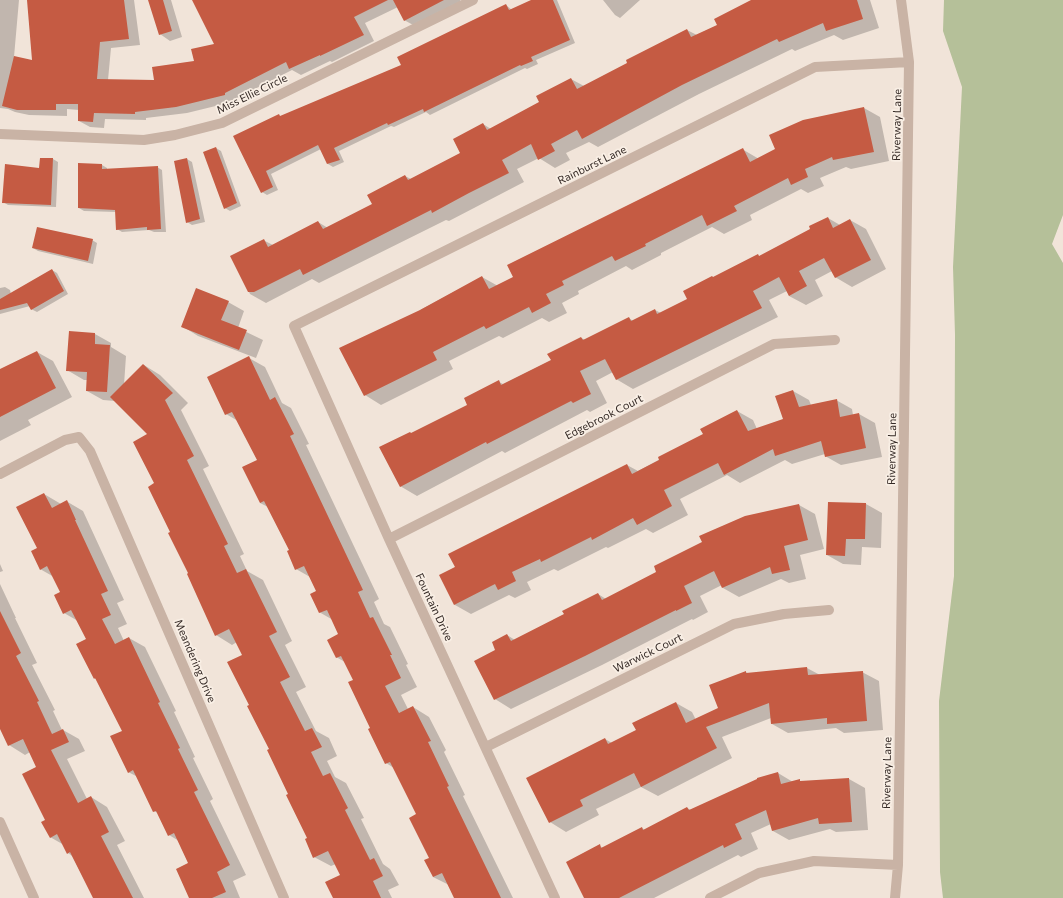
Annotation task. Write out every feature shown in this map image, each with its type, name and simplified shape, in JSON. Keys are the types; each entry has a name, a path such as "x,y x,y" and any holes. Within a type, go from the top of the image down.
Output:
{"street":[{"name":"Miss Ellie Circle","path":"0,134 144,140 175,135 222,123 473,0"},
{"name":"Riverway Lane","path":"895,898 898,865 909,62 901,0"},
{"name":"Rainburst Lane","path":"294,326 815,67 909,62"},
{"name":"Fountain Drive","path":"294,326 389,539 555,898"},
{"name":"Edgebrook Court","path":"389,539 774,344 835,340"},
{"name":"Meandering Drive","path":"0,474 65,440 78,437 90,451 284,898"},
{"name":"Warwick Court","path":"486,747 734,624 784,614 829,610"},
{"path":"0,822 34,898"},
{"path":"710,898 759,872 814,861 898,865"}],"green space":[{"path":"944,0 1063,0 1063,215 1052,244 1063,263 1063,898 943,898 940,872 939,701 954,576 955,335 953,267 962,87 943,31"}],"building":[{"path":"27,0 124,0 129,39 100,42 97,79 154,80 152,67 194,61 191,49 214,44 192,0 388,0 354,17 364,35 289,69 286,62 225,93 225,95 176,107 135,112 135,114 94,113 93,122 78,121 78,104 56,104 56,110 17,110 2,106 14,56 32,60"},
{"path":"148,0 163,0 172,31 159,35"},
{"path":"393,0 444,0 404,21"},
{"path":"531,0 553,0 570,40 531,57 533,61 521,66 520,65 424,112 423,109 388,125 387,123 334,148 340,160 327,164 318,145 266,171 273,187 261,193 233,136 279,114 280,116 401,65 397,57 506,4 509,10"},
{"path":"751,0 857,0 863,19 826,31 823,23 779,42 777,39 682,85 582,139 577,130 551,144 555,151 538,160 531,144 502,160 509,173 432,213 431,210 303,275 300,269 254,292 248,292 230,256 264,239 268,247 318,221 323,229 372,204 367,195 405,175 408,180 460,153 453,139 483,123 487,130 539,102 536,96 571,78 577,89 627,63 626,60 687,29 691,37 717,25 714,19"},
{"path":"864,107 874,152 833,160 832,157 805,169 808,177 791,185 788,178 734,206 737,211 707,226 702,215 645,244 646,246 615,261 612,256 562,281 564,285 546,294 551,303 532,313 529,307 486,329 484,326 433,352 437,360 364,396 339,348 420,310 482,276 489,289 513,277 507,265 743,148 750,162 775,149 769,135 803,120"},
{"path":"216,147 237,203 224,209 203,152"},
{"path":"40,158 53,158 51,205 2,203 5,164 39,168"},
{"path":"187,158 200,219 186,223 174,161"},
{"path":"78,163 102,164 102,169 158,166 161,229 147,230 147,227 116,230 115,210 78,208"},
{"path":"828,217 833,228 850,219 871,260 835,278 824,258 799,271 807,286 789,296 779,277 753,291 762,308 616,380 605,359 580,371 591,394 573,403 571,401 487,444 486,442 400,487 379,447 467,405 464,398 499,380 501,385 551,360 547,354 581,337 583,340 629,317 631,321 655,309 657,314 687,299 683,291 758,254 759,256 810,229 809,226"},
{"path":"37,227 93,239 88,261 32,248"},
{"path":"52,269 64,291 31,310 27,303 0,310 0,299"},
{"path":"196,288 229,301 221,320 247,330 239,350 181,327"},
{"path":"69,331 95,333 95,344 110,345 107,392 86,391 87,372 66,371"},
{"path":"37,351 56,388 0,417 0,369"},
{"path":"249,356 270,400 275,397 294,434 290,436 363,590 358,592 370,618 373,617 392,655 390,655 401,678 385,686 399,713 413,706 431,741 428,742 449,786 447,787 501,898 454,898 442,873 433,877 424,860 429,858 409,818 416,814 390,762 385,764 368,729 370,728 348,682 353,680 341,656 336,658 327,640 338,634 327,610 319,613 310,594 316,591 304,566 295,570 287,551 289,550 264,501 260,503 242,467 257,460 232,412 225,415 207,377"},
{"path":"143,364 173,393 165,400 194,456 187,460 228,544 224,546 237,573 246,569 277,632 269,636 290,677 280,682 305,731 312,728 322,747 311,752 323,776 330,773 348,808 345,810 370,860 374,858 383,876 373,881 381,898 333,898 325,882 340,875 328,851 313,858 305,839 307,838 286,795 288,794 267,750 269,749 227,662 242,655 229,629 215,636 187,574 188,573 168,533 170,532 148,487 154,483 133,442 147,434 110,397"},
{"path":"793,390 799,407 837,399 840,417 859,413 866,448 825,457 821,441 775,456 773,449 724,475 718,463 664,490 672,506 637,525 633,518 592,540 591,537 541,562 540,559 512,572 516,581 498,590 495,584 454,605 439,575 455,567 448,554 627,464 632,474 659,460 658,457 703,434 700,429 737,410 748,431 783,419 775,396"},
{"path":"44,493 52,508 67,500 108,591 101,594 111,615 102,619 115,644 129,637 160,702 158,703 198,790 194,792 230,865 217,872 226,892 212,898 189,898 176,869 188,863 174,833 168,836 156,811 153,812 133,770 128,773 110,736 122,731 76,644 86,639 71,610 63,614 54,595 60,592 47,566 40,570 31,551 37,548 16,507"},
{"path":"828,502 866,503 865,539 846,539 845,556 826,555"},
{"path":"799,504 808,540 784,546 790,570 772,574 770,567 722,588 714,571 684,586 692,603 494,700 474,661 495,650 492,642 507,634 511,641 564,614 562,611 598,593 602,600 656,572 654,566 702,542 699,536 745,516"},
{"path":"0,611 21,653 16,656 39,701 37,702 52,734 63,729 69,742 51,750 78,803 91,796 109,832 101,836 133,898 93,898 70,852 67,854 57,834 50,838 41,822 45,820 22,774 36,767 23,739 8,746 0,729"},
{"path":"807,667 808,675 863,671 867,721 827,724 827,718 771,724 769,703 706,727 717,748 641,787 634,773 580,800 583,806 549,823 526,778 605,738 608,744 636,730 632,723 676,702 686,723 718,708 709,685 746,671 746,673"},
{"path":"778,772 781,784 800,779 800,781 849,778 852,822 819,824 818,818 772,831 766,810 735,824 742,839 724,848 723,845 619,898 584,898 566,862 600,844 601,848 642,827 643,830 687,807 689,810 757,778"}]}
